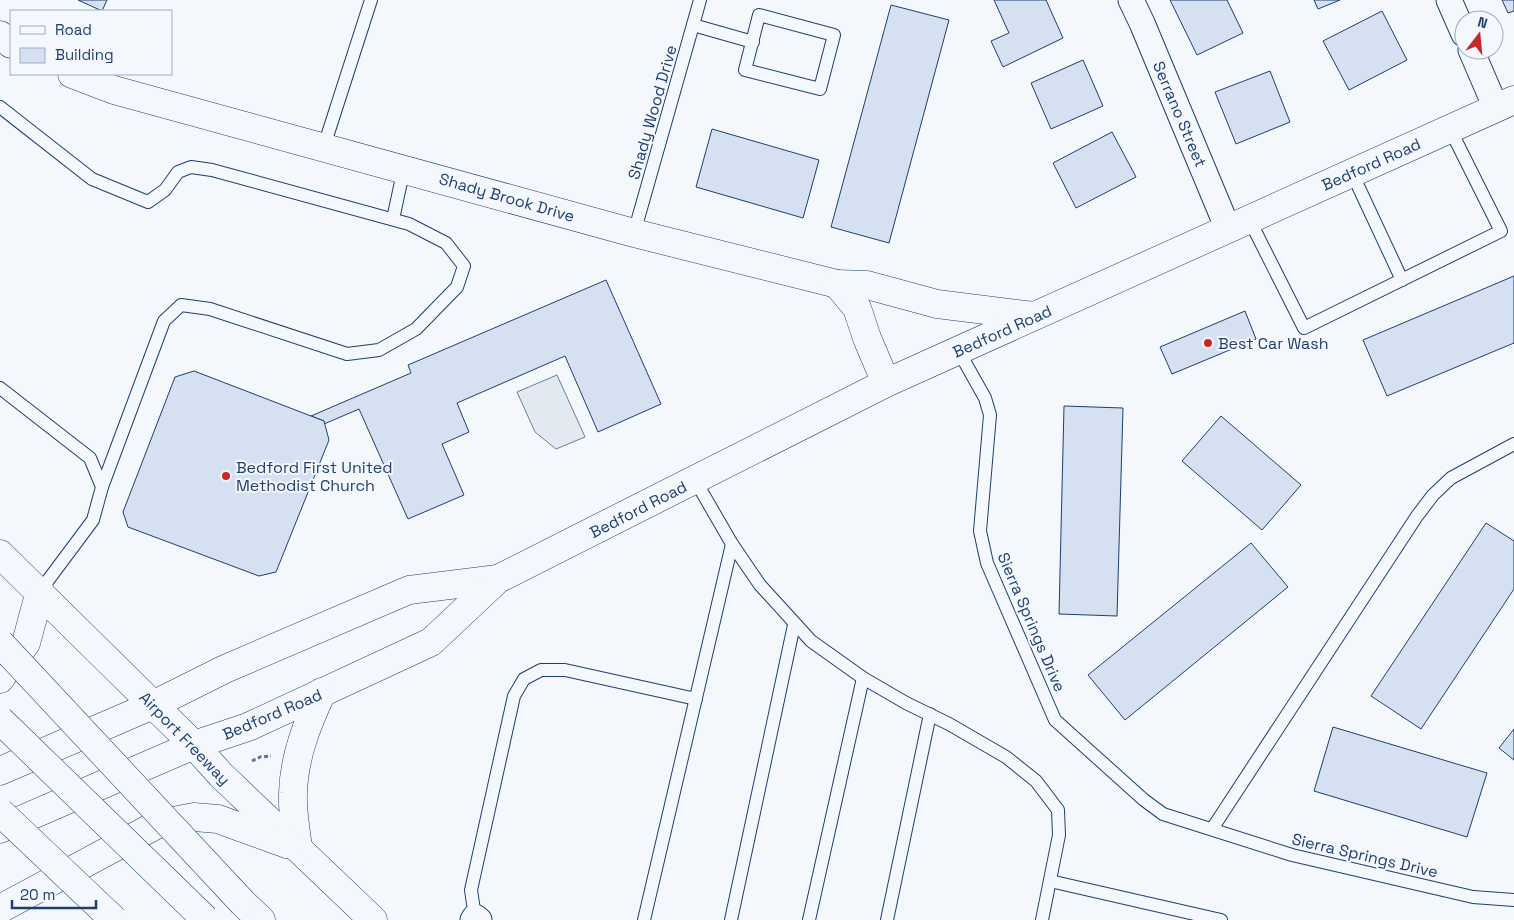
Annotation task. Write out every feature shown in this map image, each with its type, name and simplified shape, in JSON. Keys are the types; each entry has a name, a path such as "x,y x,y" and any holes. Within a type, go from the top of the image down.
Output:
{"main road":[{"name":"Shady Brook Drive","path":"75,75 114,90 634,232 837,284 867,285 937,304 1034,316"},
{"name":"Bedford Road","path":"0,829 194,745 248,727 431,642 498,579 886,383 1505,104"},
{"path":"837,284 857,308 886,383"},
{"name":"Airport Freeway","path":"0,554 40,591 194,745 221,775 373,920"},
{"name":"Bedford Road","path":"0,771 153,705 225,669 409,590 498,579"},
{"path":"0,679 26,643 40,591"},
{"path":"0,643 252,911"},
{"path":"0,909 158,824 194,818 218,819 298,848 293,793 297,761 308,722 322,692"},
{"path":"0,720 206,919"},
{"path":"0,812 114,920"}],"street":[{"name":"Serrano Street","path":"1131,0 1239,224"},
{"path":"1477,60 1505,104"}],"lane":[{"path":"324,146 371,0"},
{"name":"Shady Wood Drive","path":"634,232 700,0"},
{"path":"760,15 834,34 820,89 746,70 752,42 760,15"},
{"path":"693,25 752,42"},
{"path":"0,107 92,178 148,202 165,190 178,172 191,167 212,170 409,224 446,243 464,266 457,287 416,329 379,350 347,354 210,309 181,305 164,320 102,487 93,520 40,591"},
{"path":"1239,224 1304,328 1501,231 1450,129"},
{"path":"393,219 404,168"},
{"path":"1352,173 1402,280"},
{"name":"Sierra Springs Drive","path":"958,350 985,398 990,415 980,531 987,563 1055,720 1144,800 1163,814 1292,855 1473,897 1514,900"},
{"path":"0,388 90,458 102,487"},
{"path":"1212,829 1417,516 1433,495 1451,478 1514,444"},
{"path":"695,480 732,544 760,585 811,642 863,678 1006,757 1036,782 1058,810 1059,835 1042,920"},
{"path":"644,920 732,544"},
{"path":"731,920 794,625"},
{"path":"476,919 471,890 514,696 524,679 541,670 565,670 696,699"},
{"path":"809,920 863,678"},
{"path":"887,920 930,714"},
{"path":"1050,881 1221,920"}],"path":[{"path":"252,761 260,757 272,756"}],"shaded area":[{"path":"557,375 585,437 556,449 535,432 517,392"}],"building":[{"path":"78,0 107,0 102,10"},
{"path":"994,0 1046,0 1063,38 1003,67 991,41 1009,33"},
{"path":"1170,0 1227,0 1243,33 1197,55"},
{"path":"1314,0 1340,0 1318,9"},
{"path":"1502,0 1514,0 1514,11 1508,13"},
{"path":"891,5 949,20 889,243 831,227"},
{"path":"1382,11 1407,60 1349,90 1323,41"},
{"path":"1083,60 1103,106 1051,129 1031,83"},
{"path":"1270,71 1290,122 1236,144 1215,92"},
{"path":"712,129 819,160 803,218 696,187"},
{"path":"1112,132 1136,177 1076,208 1053,163"},
{"path":"1514,276 1514,343 1387,396 1363,340"},
{"path":"606,280 661,404 598,432 565,356 457,403 469,432 442,444 464,495 408,519 359,409 324,424 324,421 311,416 411,373 408,365"},
{"name":"Best Car Wash","path":"1245,311 1256,339 1172,374 1160,347"},
{"name":"Bedford First United Methodist Church","path":"194,371 324,421 329,440 276,572 259,576 128,527 123,512 175,377"},
{"path":"1064,406 1123,408 1117,616 1059,614"},
{"path":"1221,416 1301,485 1262,530 1182,461"},
{"path":"1486,523 1514,541 1514,589 1421,729 1371,696"},
{"path":"1251,543 1288,587 1125,720 1088,675"},
{"path":"1333,727 1487,773 1467,837 1314,791"},
{"path":"1514,729 1514,760 1499,748"}],"place":[{"name":"Best Car Wash","path":"1208,343"},
{"name":"Bedford First United Methodist Church","path":"226,476"}]}
